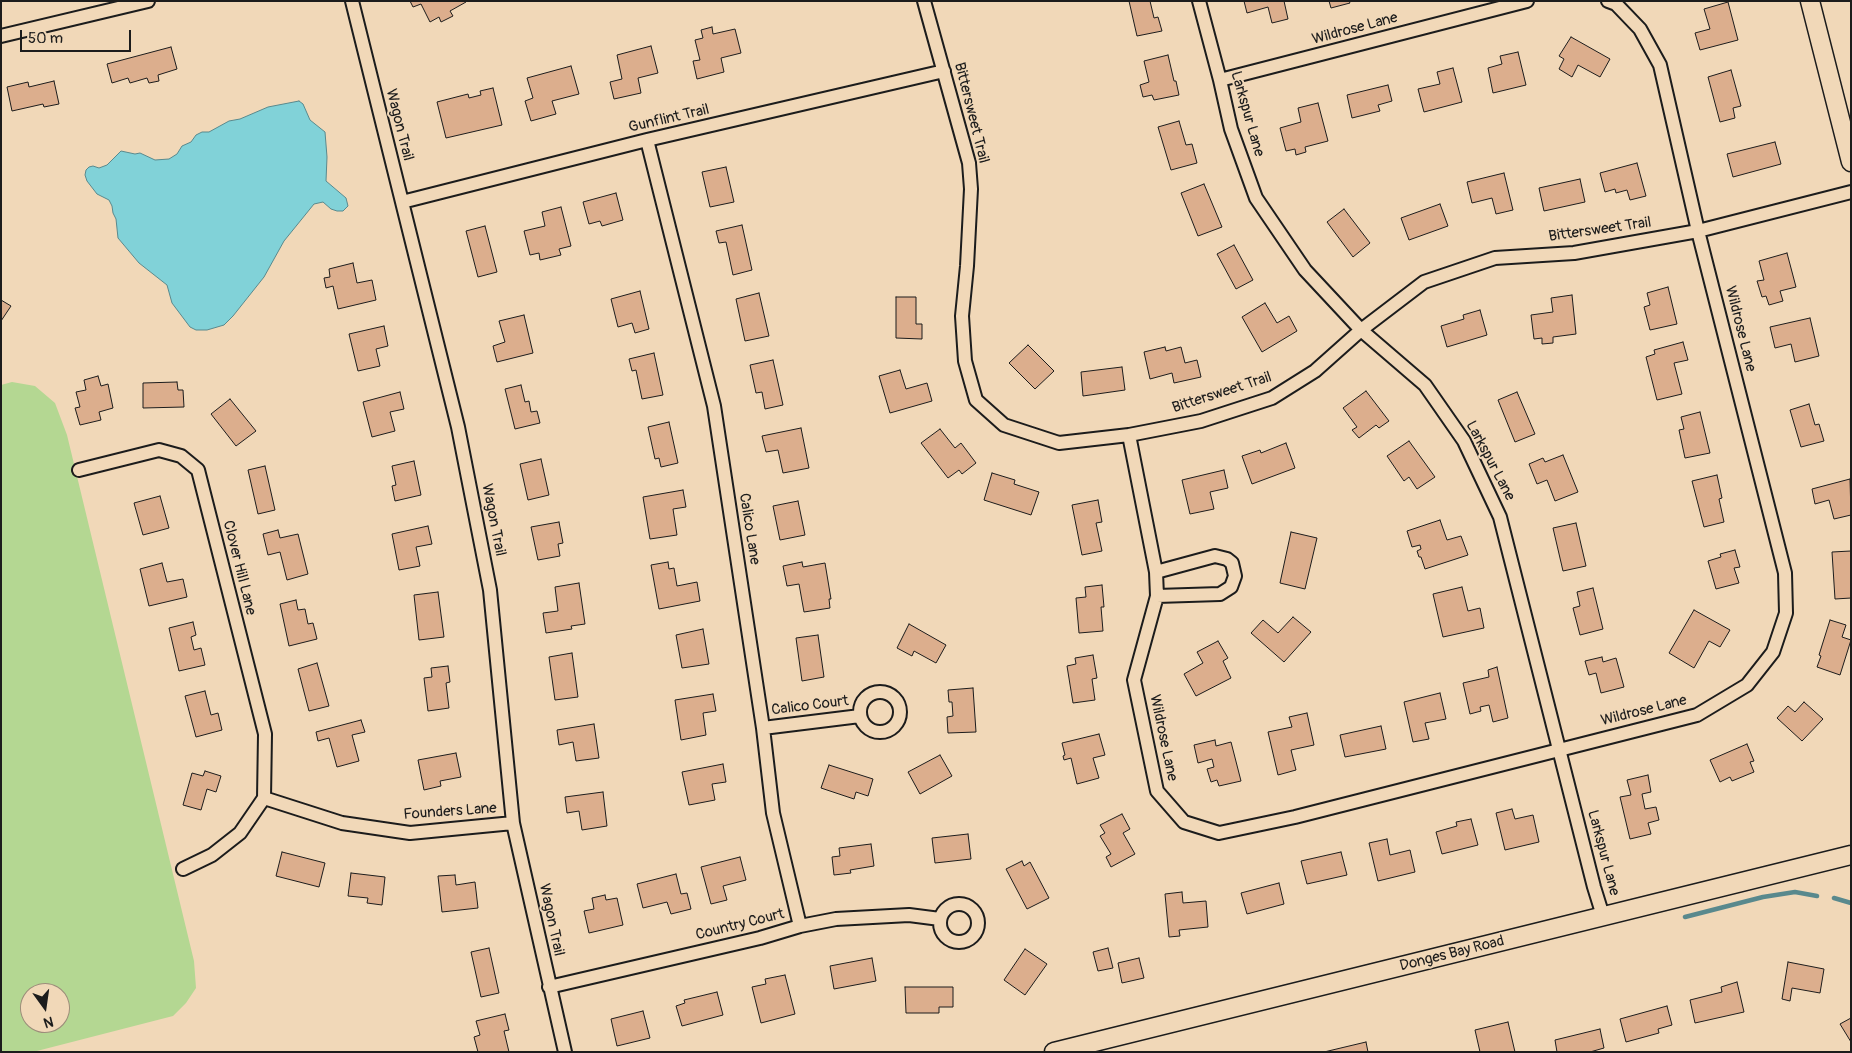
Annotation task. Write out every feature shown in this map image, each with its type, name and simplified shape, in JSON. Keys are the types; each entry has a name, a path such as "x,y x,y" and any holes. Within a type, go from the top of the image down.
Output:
{"street":[{"path":"1,36 148,1"},
{"name":"Wagon Trail","path":"352,1 458,427 490,590 513,824 565,1052"},
{"name":"Bittersweet Trail","path":"924,1 969,163 970,199 967,266 962,316 965,361 976,400 1004,425 1059,443 1130,435 1201,421 1272,398 1315,371 1361,330 1424,282 1495,258 1574,252 1698,231 1851,192"},
{"name":"Larkspur Lane","path":"1199,1 1231,129 1256,198 1305,270 1361,330 1425,386 1464,441 1500,517 1603,916"},
{"name":"Wildrose Lane","path":"1220,80 1527,1"},
{"name":"Wildrose Lane","path":"1130,435 1156,572 1157,596 1134,680 1157,791 1184,822 1219,833 1295,817 1697,715 1748,685 1773,652 1786,613 1785,573 1698,231 1660,65 1640,29 1616,4 1608,1"},
{"path":"1810,1 1851,162"},
{"name":"Gunflint Trail","path":"402,202 647,140 944,71"},
{"name":"Calico Lane","path":"647,140 714,406 763,728 773,813 800,926"},
{"name":"Clover Hill Lane","path":"79,470 159,450 182,456 198,470 265,734 264,798"},
{"path":"1156,572 1221,556 1232,564 1235,576 1231,587 1220,594 1157,596"},
{"name":"Calico Court","path":"763,728 860,716"},
{"path":"183,869 212,855 240,833 264,798"},
{"name":"Founders Lane","path":"264,798 342,823 410,833 513,824"},
{"name":"Donges Bay Road","path":"1054,1052 1851,855"},
{"name":"Country Court","path":"549,987 836,919 909,915 940,919"}],"green space":[{"path":"12,382 35,386 55,403 67,435 194,961 196,988 186,1003 173,1016 33,1052 1,1052 1,385"}],"water":[{"path":"299,101 303,104 310,120 325,132 326,181 346,198 348,206 343,211 337,211 331,209 323,202 314,204 284,241 264,277 233,316 224,325 207,330 196,330 190,327 172,303 167,285 139,263 118,238 116,219 112,206 109,200 97,194 87,181 86,170 93,166 99,168 107,165 121,151 135,154 140,153 155,160 169,159 177,154 182,146 191,142 196,135 202,132 209,132 229,121 240,119 268,107"}],"building":[{"path":"410,1 466,2 450,11 453,16 441,22 439,17 430,22 421,4 413,7"},
{"path":"1129,1 1150,1 1154,18 1158,17 1162,31 1137,36"},
{"path":"1244,1 1284,1 1288,19 1272,23 1268,7 1247,13"},
{"path":"1329,1 1349,1 1350,3 1331,8"},
{"path":"1728,2 1738,40 1700,50 1695,33 1710,29 1704,9"},
{"path":"712,27 713,34 735,29 741,53 721,58 724,72 697,79 693,61 700,60 695,40 703,38 701,30"},
{"path":"1571,37 1610,59 1600,77 1578,65 1572,77 1559,69 1564,59 1559,56"},
{"path":"651,46 658,73 638,78 641,93 614,99 610,82 622,79 617,55"},
{"path":"171,47 177,69 158,75 159,81 149,83 147,78 130,83 128,78 112,83 107,64"},
{"path":"1518,52 1526,85 1493,93 1488,68 1502,64 1500,56"},
{"path":"1168,55 1179,95 1154,100 1152,95 1143,97 1140,85 1149,82 1144,61"},
{"path":"571,66 579,94 552,101 556,114 531,121 525,101 533,98 527,78"},
{"path":"1453,68 1462,102 1424,112 1418,89 1440,84 1437,72"},
{"path":"1731,70 1741,106 1733,108 1735,118 1720,122 1708,77"},
{"path":"54,81 59,104 44,107 43,104 12,111 7,87 28,82 29,87"},
{"path":"1388,85 1392,101 1378,105 1380,111 1352,118 1347,95"},
{"path":"493,88 502,125 446,138 437,102 468,94 469,98 481,95 480,91"},
{"path":"1318,103 1328,141 1305,147 1306,152 1296,155 1295,149 1286,151 1280,128 1301,122 1298,108"},
{"path":"1179,121 1186,145 1192,144 1197,163 1171,170 1158,127"},
{"path":"1775,142 1781,164 1733,177 1727,154"},
{"path":"1637,163 1646,196 1630,200 1627,190 1616,193 1615,189 1605,192 1600,173"},
{"path":"726,167 734,202 710,207 702,172"},
{"path":"1504,173 1513,210 1496,214 1492,198 1472,203 1467,182"},
{"path":"1580,179 1585,202 1544,211 1539,188"},
{"path":"1204,184 1222,227 1198,236 1181,193"},
{"path":"616,193 623,220 602,226 600,221 589,224 583,202"},
{"path":"1440,204 1448,226 1409,240 1401,218"},
{"path":"561,207 571,246 559,249 561,255 540,260 539,253 530,255 524,231 545,226 542,212"},
{"path":"1344,209 1370,243 1353,257 1327,222"},
{"path":"742,225 752,270 733,275 726,242 719,243 716,231"},
{"path":"485,226 497,272 478,277 466,231"},
{"path":"1234,245 1253,280 1236,289 1217,254"},
{"path":"1787,253 1796,287 1780,291 1783,301 1769,305 1766,296 1762,297 1757,281 1764,280 1759,261"},
{"path":"353,263 357,283 372,280 376,300 338,309 333,286 326,288 324,278 330,277 329,269"},
{"path":"1668,287 1677,324 1650,330 1644,307 1650,305 1647,293"},
{"path":"640,291 649,329 635,333 632,323 618,327 611,299"},
{"path":"759,293 769,336 745,341 736,299"},
{"path":"1572,295 1576,334 1553,337 1553,343 1542,344 1542,338 1534,339 1531,315 1553,312 1551,298"},
{"path":"896,297 916,297 916,324 922,324 922,339 896,338"},
{"path":"1,300 11,306 1,321"},
{"path":"1265,303 1277,323 1289,316 1297,331 1262,352 1242,317"},
{"path":"1480,310 1487,335 1447,347 1441,326 1464,319 1463,315"},
{"path":"524,315 533,353 497,362 493,346 505,342 499,321"},
{"path":"1810,318 1819,356 1795,362 1791,344 1775,348 1770,327"},
{"path":"384,326 388,346 376,349 380,366 358,371 349,334"},
{"path":"1683,342 1688,360 1674,363 1682,394 1657,400 1646,357 1655,354 1654,350"},
{"path":"1028,345 1054,371 1035,389 1009,363"},
{"path":"1165,347 1166,351 1181,347 1185,363 1197,360 1201,377 1174,383 1172,373 1150,379 1144,352"},
{"path":"654,353 663,395 642,399 636,370 632,371 629,359"},
{"path":"773,360 783,405 765,409 762,392 756,393 750,365"},
{"path":"1122,367 1125,390 1083,396 1081,372"},
{"path":"900,370 906,389 927,383 932,401 890,413 879,376"},
{"path":"98,376 101,386 108,384 113,408 99,412 101,420 80,425 75,408 80,407 76,392 86,390 84,380"},
{"path":"177,382 178,390 183,390 184,407 143,408 143,383"},
{"path":"521,385 525,402 529,401 531,412 537,411 540,423 515,429 505,389"},
{"path":"1366,391 1389,421 1379,428 1376,425 1359,438 1352,430 1357,427 1343,408"},
{"path":"400,392 404,409 390,412 395,431 372,437 363,402"},
{"path":"1517,392 1535,434 1515,442 1498,400"},
{"path":"230,399 256,431 236,446 211,414"},
{"path":"1809,404 1815,425 1819,424 1824,441 1801,447 1790,410"},
{"path":"1700,412 1710,453 1685,458 1679,430 1684,429 1681,417"},
{"path":"669,422 678,463 661,467 659,458 655,459 648,427"},
{"path":"801,428 809,468 783,473 778,450 766,452 762,436"},
{"path":"940,429 955,448 961,443 976,463 962,474 959,470 948,478 921,443"},
{"path":"1409,441 1435,477 1417,489 1409,477 1404,481 1387,456"},
{"path":"1286,443 1295,468 1252,484 1242,456 1260,450 1261,453"},
{"path":"1563,455 1578,492 1555,501 1547,480 1537,484 1529,464 1543,458 1545,462"},
{"path":"541,459 549,495 528,500 520,464"},
{"path":"414,461 421,495 395,501 392,486 396,485 392,466"},
{"path":"265,466 275,510 258,514 248,470"},
{"path":"1224,470 1228,488 1210,492 1214,509 1190,514 1182,480"},
{"path":"992,473 1015,480 1014,484 1039,492 1031,515 984,500"},
{"path":"1717,475 1722,498 1719,499 1724,522 1704,527 1692,481"},
{"path":"1850,479 1851,515 1834,519 1829,500 1815,504 1812,489"},
{"path":"683,490 686,507 673,509 677,535 650,539 643,497"},
{"path":"160,496 169,528 143,535 134,503"},
{"path":"1098,500 1102,522 1096,523 1102,551 1082,555 1072,505"},
{"path":"798,501 805,535 780,540 773,506"},
{"path":"1440,520 1447,540 1461,536 1468,555 1425,569 1417,551 1421,549 1420,545 1412,547 1407,531"},
{"path":"559,522 563,543 558,544 560,556 538,560 531,527"},
{"path":"1576,523 1586,566 1563,571 1553,528"},
{"path":"428,526 432,544 416,547 420,566 399,570 392,534"},
{"path":"278,530 280,538 298,534 308,574 287,580 280,552 268,555 263,534"},
{"path":"1291,532 1317,538 1305,589 1280,583"},
{"path":"1735,550 1740,567 1734,568 1739,583 1716,589 1708,561 1721,557 1720,554"},
{"path":"1851,551 1851,598 1835,599 1832,552"},
{"path":"668,562 669,569 674,568 677,586 697,582 700,601 659,609 651,565"},
{"path":"802,562 803,567 825,563 831,599 829,599 830,608 804,612 799,584 787,586 783,566"},
{"path":"162,563 167,582 183,579 187,597 149,606 140,569"},
{"path":"579,583 585,624 571,626 572,629 546,633 543,613 558,611 555,587"},
{"path":"1102,585 1104,607 1101,607 1103,631 1079,633 1076,598 1086,597 1085,587"},
{"path":"1462,587 1468,611 1480,608 1484,628 1443,637 1433,594"},
{"path":"1593,588 1603,629 1580,635 1573,608 1580,606 1577,592"},
{"path":"438,592 444,637 419,640 414,595"},
{"path":"296,600 298,610 305,609 308,624 313,623 317,639 289,646 280,604"},
{"path":"1694,610 1730,630 1720,647 1709,641 1694,668 1669,653"},
{"path":"1293,617 1311,632 1284,662 1251,633 1263,620 1278,633"},
{"path":"1830,620 1846,625 1842,637 1851,640 1840,675 1817,667"},
{"path":"193,622 196,635 191,637 194,650 201,648 205,665 179,671 169,628"},
{"path":"909,624 946,645 936,663 914,651 912,656 897,648"},
{"path":"703,629 709,664 682,668 676,635"},
{"path":"818,635 824,677 802,681 796,638"},
{"path":"1218,641 1228,658 1223,661 1231,678 1196,696 1184,674 1203,663 1197,652"},
{"path":"572,653 578,697 555,700 549,657"},
{"path":"1093,655 1097,678 1092,679 1095,700 1073,703 1067,666 1076,664 1075,658"},
{"path":"1602,657 1603,662 1616,658 1624,687 1601,693 1596,673 1589,675 1585,661"},
{"path":"317,663 329,706 309,711 298,669"},
{"path":"448,666 450,682 446,683 449,708 428,711 424,678 432,677 431,668"},
{"path":"1497,667 1508,718 1493,722 1489,705 1480,707 1481,711 1470,714 1463,683 1489,677 1488,670"},
{"path":"973,688 976,732 948,733 947,717 953,716 952,702 949,702 948,690"},
{"path":"205,691 211,715 218,713 222,730 196,737 185,696"},
{"path":"1440,693 1446,719 1425,723 1429,739 1413,742 1404,702"},
{"path":"713,694 716,711 703,713 706,735 681,740 675,700"},
{"path":"1804,702 1823,719 1802,741 1777,718 1788,706 1795,712"},
{"path":"1307,713 1314,745 1291,750 1296,770 1278,775 1268,732 1292,727 1289,717"},
{"path":"361,720 365,732 352,735 359,761 337,767 329,738 318,741 316,732"},
{"path":"594,724 599,758 576,761 573,742 559,745 557,730"},
{"path":"1381,726 1386,749 1345,757 1340,735"},
{"path":"1099,734 1105,755 1093,758 1099,778 1077,784 1071,758 1064,760 1063,756 1065,755 1062,743"},
{"path":"1215,740 1216,746 1231,742 1241,781 1219,786 1217,780 1211,782 1207,769 1214,767 1212,759 1198,763 1194,745"},
{"path":"1747,744 1754,761 1750,762 1754,772 1732,781 1730,777 1720,782 1710,760"},
{"path":"456,753 461,777 440,781 441,786 424,790 418,760"},
{"path":"940,755 952,776 920,794 908,772"},
{"path":"723,764 726,782 712,784 715,800 689,805 682,772"},
{"path":"829,765 873,779 868,796 856,792 854,799 821,788"},
{"path":"205,771 221,776 216,792 207,789 201,810 183,805 192,773 203,776"},
{"path":"1648,775 1651,792 1642,794 1645,809 1656,807 1659,820 1648,823 1651,834 1630,839 1620,797 1631,795 1627,780"},
{"path":"603,792 607,826 582,830 579,811 567,813 565,797"},
{"path":"1512,809 1515,819 1533,815 1539,842 1505,850 1496,813"},
{"path":"1122,814 1130,829 1123,833 1135,854 1111,867 1106,857 1111,854 1100,836 1105,833 1100,825"},
{"path":"1471,819 1478,845 1442,854 1436,832 1457,826 1456,822"},
{"path":"968,834 971,859 935,863 932,838"},
{"path":"1387,839 1390,855 1410,850 1415,872 1378,881 1369,843"},
{"path":"871,844 874,866 850,870 851,873 834,875 832,857 840,856 839,848"},
{"path":"282,852 325,863 319,887 276,876"},
{"path":"1341,852 1347,875 1307,884 1301,861"},
{"path":"740,857 746,880 723,886 727,900 711,904 701,867"},
{"path":"1022,861 1024,866 1030,862 1049,898 1027,909 1006,869"},
{"path":"351,873 385,877 382,905 367,903 368,898 348,896"},
{"path":"676,874 681,894 687,893 691,909 671,914 667,902 643,908 637,884"},
{"path":"455,875 456,885 475,882 478,908 442,912 438,876"},
{"path":"1279,883 1284,904 1247,914 1241,893"},
{"path":"1182,892 1183,903 1206,901 1208,927 1179,930 1180,936 1169,937 1165,894"},
{"path":"605,895 606,900 617,898 623,925 589,933 584,911 594,909 592,898"},
{"path":"489,948 499,993 481,997 471,952"},
{"path":"1108,948 1113,968 1098,971 1093,952"},
{"path":"1025,949 1047,964 1025,995 1004,980"},
{"path":"872,958 876,981 834,989 830,966"},
{"path":"1139,958 1144,978 1122,983 1118,963"},
{"path":"1788,962 1824,969 1820,993 1792,988 1790,1001 1782,999"},
{"path":"785,975 795,1014 761,1023 752,987 766,984 765,979"},
{"path":"1737,982 1744,1012 1695,1023 1690,1000 1722,992 1721,987"},
{"path":"905,987 953,987 953,1007 939,1007 939,1013 906,1013"},
{"path":"717,992 723,1015 682,1026 676,1006 685,1003 684,1000"},
{"path":"1667,1006 1672,1025 1658,1029 1659,1033 1626,1042 1620,1019"},
{"path":"643,1011 650,1038 617,1046 611,1019"},
{"path":"505,1014 509,1030 504,1031 509,1052 478,1052 474,1037 480,1035 476,1021"},
{"path":"1851,1018 1851,1042 1840,1024"},
{"path":"1508,1022 1515,1052 1480,1052 1475,1030"},
{"path":"1600,1029 1604,1048 1590,1052 1557,1052 1555,1040"},
{"path":"1366,1042 1368,1052 1324,1052"}],"waterway":[{"path":"1685,917 1763,897 1795,892 1817,896"},
{"path":"1834,898 1851,903"}]}
